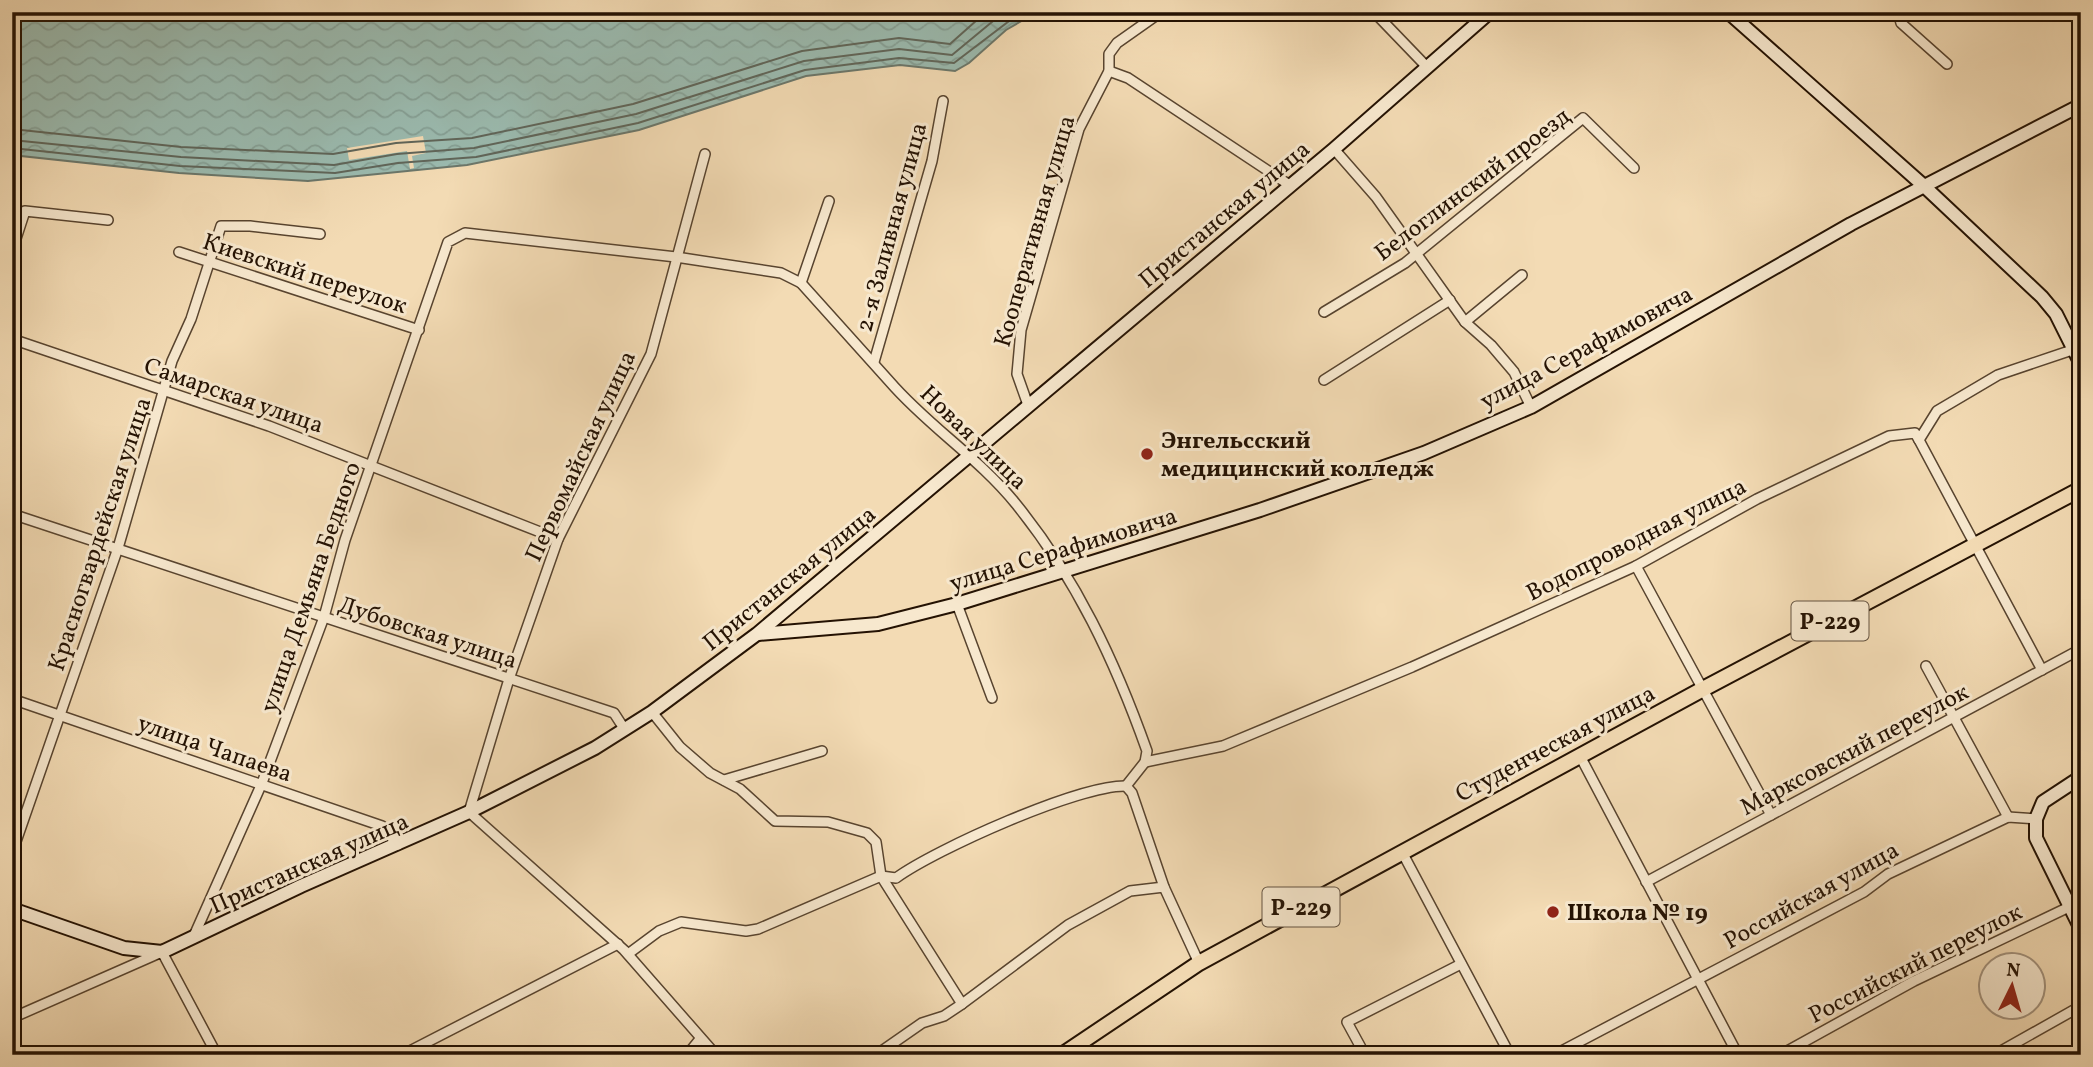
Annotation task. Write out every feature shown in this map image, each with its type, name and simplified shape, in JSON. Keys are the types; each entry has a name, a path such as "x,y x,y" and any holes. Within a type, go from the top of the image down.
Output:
{"main road":[{"name":"Студенческая улица","path":"1062,1055 1199,963 1703,689 2081,489"}],"street":[{"name":"Кооперативная улица","path":"1028,405 1017,374 1021,330 1079,129 1109,71 1109,54 1117,43 1161,12"},
{"path":"1374,12 1426,66"},
{"name":"Пристанская улица","path":"12,1018 469,812 625,730 652,712 757,634 971,457 1028,405 1292,186 1490,12"},
{"path":"1728,12 1924,186 2042,297 2078,349 2081,363"},
{"path":"1898,12 1901,23 1947,64"},
{"path":"1109,71 1139,85 1292,186"},
{"name":"2-я Заливная улица","path":"874,362 932,161 943,101"},
{"name":"улица Серафимовича","path":"757,634 878,624 957,604 1343,483 1424,453 1531,407 1851,223 2081,105"},
{"name":"Белоглинский проезд","path":"1324,312 1405,263 1583,118 1634,169"},
{"path":"1335,149 1376,197 1465,322 1491,345 1514,372 1531,407"},
{"name":"Первомайская улица","path":"469,812 509,679 558,539 651,354 705,154"},
{"path":"801,283 829,201"},
{"path":"12,251 25,211 108,220"},
{"name":"Красногвардейская улица","path":"12,853 118,548 166,390 172,361 191,319 221,226 250,226 320,234"},
{"name":"Новая улица","path":"448,242 465,233 676,257 781,274 801,283 890,383 971,457 1016,503 1088,610 1121,679 1147,751 1145,762"},
{"name":"улица Демьяна Бедного","path":"192,939 262,783 324,617 345,540 448,242"},
{"name":"Киевский переулок","path":"179,251 419,330"},
{"path":"1465,322 1522,275"},
{"path":"1324,380 1450,300"},
{"name":"Самарская улица","path":"12,339 166,390 373,465 558,539"},
{"path":"2042,670 1919,440 1937,411 1998,375 2078,349"},
{"name":"Водопроводная улица","path":"1145,762 1223,746 1412,667 1636,566 1757,499 1889,436 1915,433 1919,440"},
{"name":"Дубовская улица","path":"12,514 614,713 625,730"},
{"path":"1636,566 1771,815"},
{"path":"957,604 992,698"},
{"name":"Марксовский переулок","path":"1646,881 2081,649"},
{"path":"1926,666 2008,817"},
{"name":"улица Чапаева","path":"12,699 262,783 382,827 397,845"},
{"path":"652,712 680,747 710,773 740,789 775,821 828,822 866,833 876,842 881,876 962,1004"},
{"path":"724,780 822,751"},
{"path":"1580,756 1738,1055"},
{"path":"1126,786 1145,762"},
{"path":"2081,777 2043,802 2036,818 2036,838 2081,929"},
{"path":"628,954 672,924 681,922 746,931 758,929 881,876 896,878 921,860 1053,804 1114,786 1126,786 1132,793 1164,887 1199,963"},
{"path":"469,812 618,944 716,1055"},
{"name":"Российская улица","path":"1554,1055 1864,892 1888,874 2008,817 2036,818"},
{"path":"1402,852 1510,1055"},
{"path":"876,1055 922,1023 944,1016 962,1004 1068,925 1130,891 1164,887"},
{"name":"Российский переулок","path":"1780,1055 1914,981 2070,907"},
{"path":"12,909 124,948 162,952 217,1055"},
{"path":"402,1055 618,944"},
{"path":"1365,1055 1346,1022 1461,964"},
{"path":"1994,1055 2081,1006"},
{"path":"687,1055 700,1039"}],"water":[{"path":"12,12 1037,12 1006,30 969,63 955,71 900,65 806,76 639,130 467,165 308,181 179,173 12,155"}],"pier":[{"path":"423,136 426,153 412,156 414,168 410,169 407,151 349,160 347,148"}],"place":[{"name":"Энгельсский медицинский колледж","path":"1147,454"},
{"name":"Школа № 19","path":"1553,912"}]}
